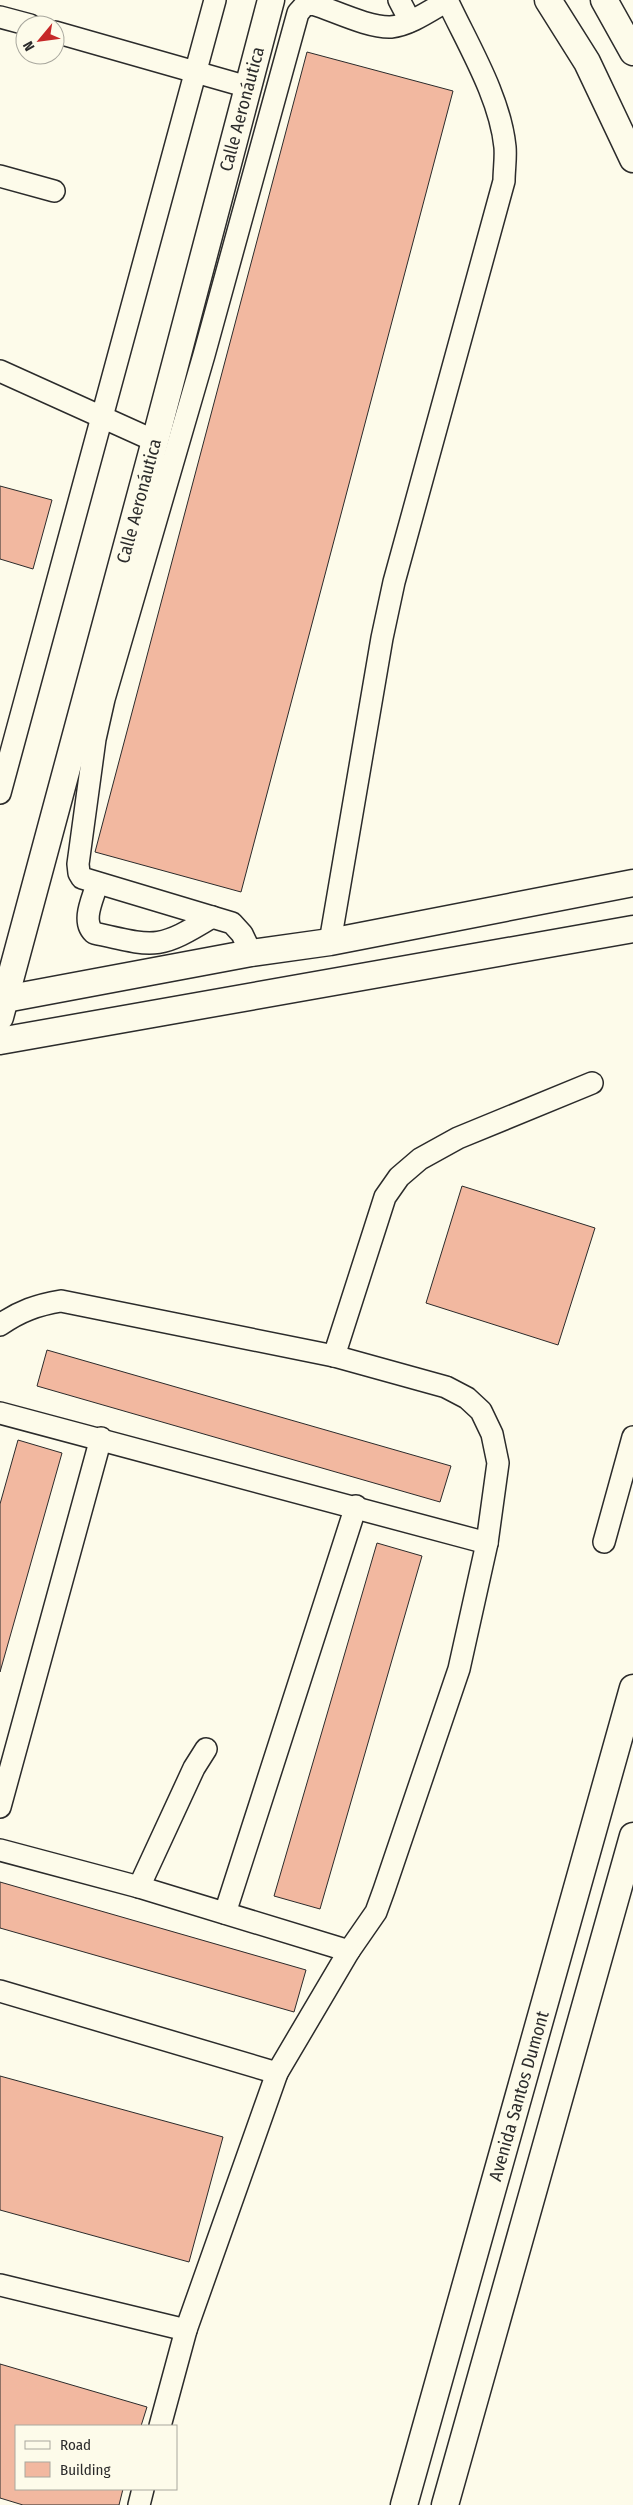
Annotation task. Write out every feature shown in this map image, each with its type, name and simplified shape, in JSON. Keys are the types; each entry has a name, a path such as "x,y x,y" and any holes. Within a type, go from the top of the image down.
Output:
{"main road":[{"name":"Calle Aeronáutica","path":"1,1006 155,441 271,0"},
{"path":"548,0 587,62 633,160"},
{"path":"604,0 633,52"},
{"path":"1,1006 251,953 330,942 633,883"},
{"path":"0,1041 633,929"},
{"name":"Avenida Santos Dumont","path":"404,2505 633,1688"},
{"path":"445,2505 633,1836"}],"street":[{"path":"0,793 215,0"},
{"path":"399,0 410,21"},
{"path":"251,953 238,928 232,922 97,884 82,878 78,873 95,739 102,706 204,355 298,13 306,6 315,2 373,25 392,27 410,21 447,1 476,59 498,116 505,147 504,181 394,582 377,667 330,942"},
{"path":"0,17 15,21"},
{"path":"65,35 248,87"},
{"path":"0,176 54,190"},
{"path":"0,371 155,441"},
{"path":"97,884 88,922 89,928 94,933 140,943 157,944 177,938 212,917"},
{"path":"334,1356 386,1197 399,1177 420,1159 458,1138 592,1083"},
{"path":"0,1325 15,1315 36,1306 61,1301 334,1356 446,1387 467,1398 482,1412 492,1434 498,1463 487,1543 458,1669 384,1890 376,1912 349,1951 277,2073 186,2330 160,2425"},
{"path":"0,1413 356,1506 487,1543"},
{"path":"604,1542 633,1437"},
{"path":"0,1807 101,1438"},
{"path":"225,1913 356,1506"},
{"path":"139,1887 194,1768 206,1750"},
{"path":"0,1850 139,1887 349,1951"},
{"path":"0,1991 277,2073"},
{"path":"0,2284 186,2330"},
{"path":"139,2505 143,2490"}],"building":[{"path":"307,52 453,91 241,892 95,852"},
{"path":"0,486 52,500 33,569 0,559"},
{"path":"462,1186 595,1228 558,1345 426,1303"},
{"path":"47,1350 451,1466 440,1502 37,1386"},
{"path":"18,1440 62,1453 0,1672 0,1504"},
{"path":"377,1543 422,1556 320,1909 274,1896"},
{"path":"0,1882 306,1970 294,2012 0,1928"},
{"path":"0,2076 223,2137 189,2262 0,2210"},
{"path":"0,2364 147,2407 141,2425 15,2425 15,2490 123,2490 119,2505 23,2505 0,2498"}]}
